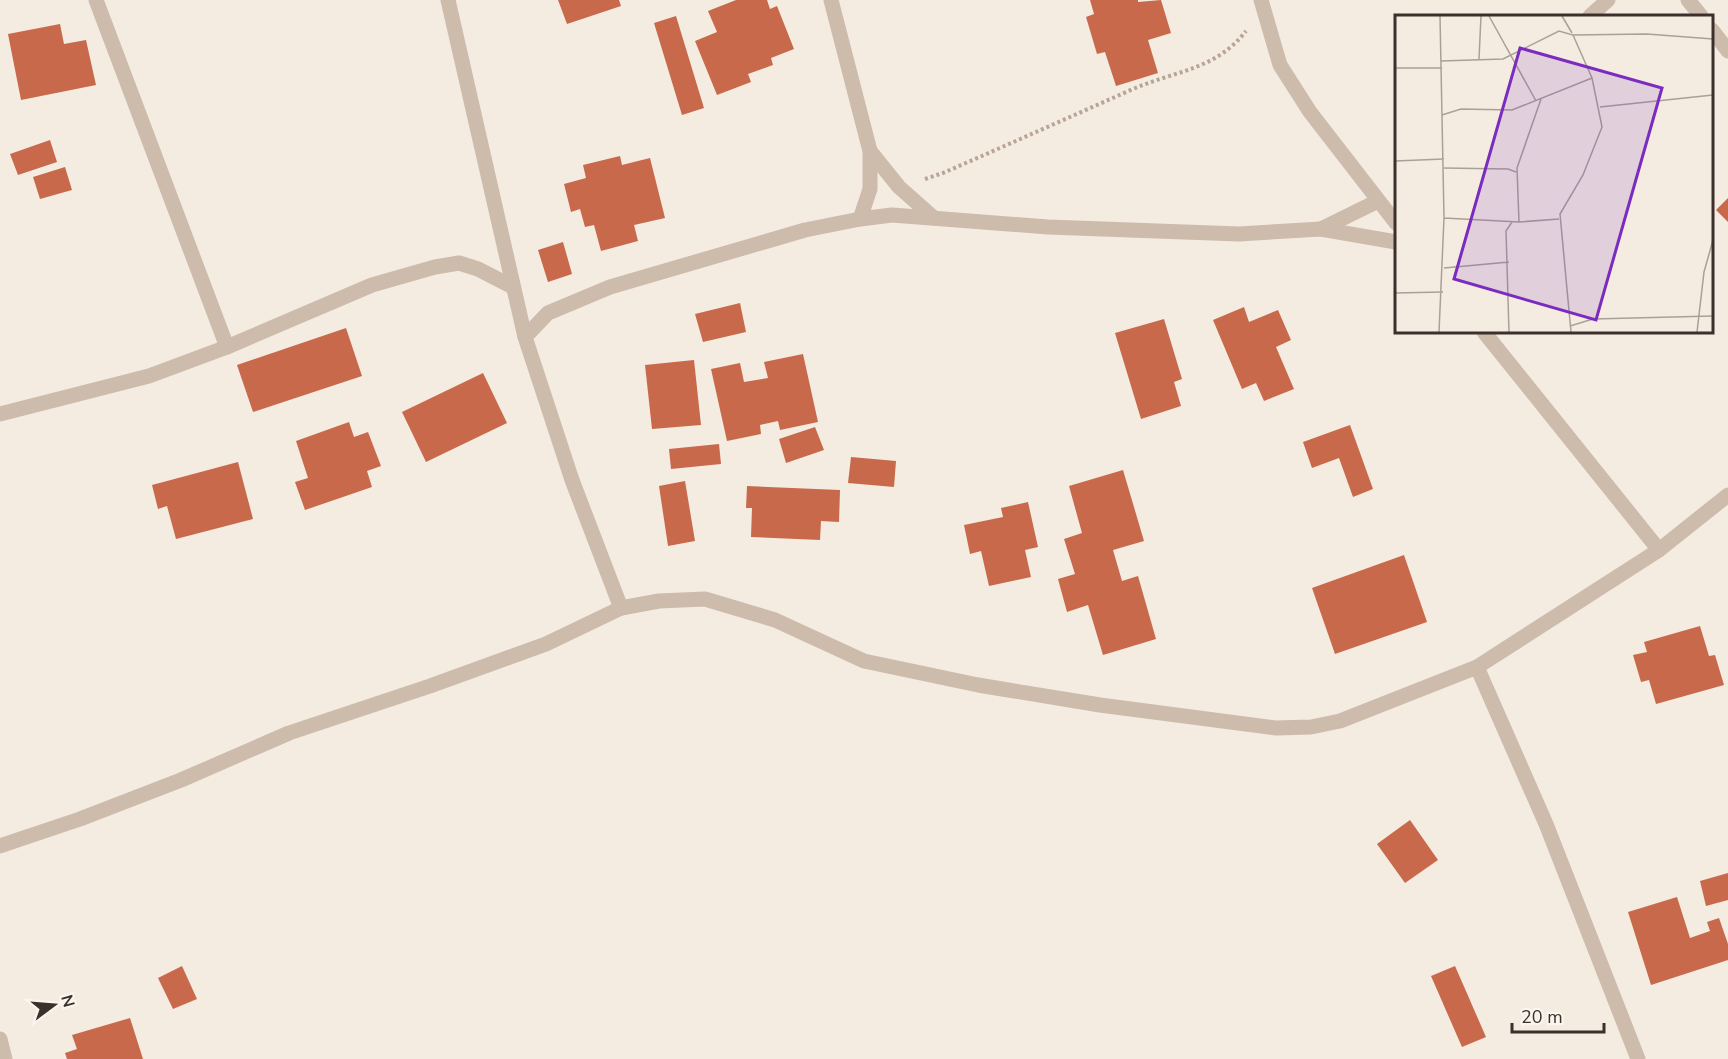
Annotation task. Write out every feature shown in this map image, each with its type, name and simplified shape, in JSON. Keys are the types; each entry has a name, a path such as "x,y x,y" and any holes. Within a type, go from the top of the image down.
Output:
{"street":[{"path":"96,0 227,347"},
{"path":"448,0 525,337 572,480 621,608"},
{"path":"831,0 870,151 870,189 860,219"},
{"path":"1591,15 1608,0"},
{"path":"1688,0 1700,15"},
{"path":"525,337 548,312 610,287 805,230 860,219 892,215 1048,227 1239,234 1321,229 1390,210 1310,112 1280,65 1262,5"},
{"path":"1713,31 1728,51"},
{"path":"870,151 899,187 934,218"},
{"path":"1321,229 1395,242"},
{"path":"0,414 149,376 227,347 372,285 435,267 459,263 478,269 513,287"},
{"path":"1485,333 1659,550"},
{"path":"0,846 80,819 171,784 289,733 546,644 621,608 659,601 705,599 775,620 864,661 978,686 1078,702 1276,728 1311,727 1340,721 1477,666 1659,550 1728,495"},
{"path":"1477,666 1546,824 1638,1059"},
{"path":"0,1039 5,1059"}],"path":[{"path":"899,187 944,173 1137,87 1204,65 1239,40 1262,5"}],"building":[{"path":"558,0 619,0 621,6 567,24"},
{"path":"736,0 767,0 770,9 777,6 794,49 771,58 773,65 748,74 751,82 717,95 695,41 717,32 708,11"},
{"path":"1090,0 1138,0 1138,2 1161,0 1171,33 1148,40 1158,73 1116,86 1105,52 1097,54 1086,17 1094,14"},
{"path":"676,16 704,108 682,115 654,23"},
{"path":"60,24 64,44 86,40 96,85 21,100 8,34"},
{"path":"50,140 57,162 18,175 10,154"},
{"path":"620,156 622,165 650,158 665,218 634,225 638,241 601,251 594,225 585,227 580,209 571,212 564,184 586,178 583,165"},
{"path":"65,167 72,190 40,199 33,177"},
{"path":"1728,198 1728,222 1716,210"},
{"path":"563,242 572,274 548,282 538,250"},
{"path":"740,303 746,332 703,342 695,314"},
{"path":"1244,307 1249,322 1278,310 1291,340 1276,347 1294,389 1264,401 1256,383 1242,389 1213,320"},
{"path":"1164,319 1182,379 1174,382 1181,406 1141,419 1115,333"},
{"path":"346,328 362,376 253,412 237,365"},
{"path":"803,354 818,422 780,430 778,421 760,425 761,434 727,441 711,369 740,363 744,382 768,378 764,362"},
{"path":"694,360 701,425 652,429 645,365"},
{"path":"483,373 507,423 426,462 402,412"},
{"path":"349,422 354,437 368,432 381,466 367,471 372,487 305,510 295,482 308,478 296,441"},
{"path":"1350,425 1373,489 1353,497 1339,458 1312,468 1303,442"},
{"path":"815,427 824,450 786,463 779,439"},
{"path":"719,444 721,464 671,469 669,449"},
{"path":"851,457 896,461 894,487 848,483"},
{"path":"238,462 253,519 176,539 167,506 158,509 152,485"},
{"path":"1123,470 1144,541 1113,550 1122,581 1138,576 1156,639 1103,655 1088,605 1067,612 1058,579 1075,574 1064,539 1082,533 1069,486"},
{"path":"685,481 695,541 668,546 659,486"},
{"path":"747,486 840,490 839,522 821,521 820,540 751,537 752,508 746,508"},
{"path":"1028,502 1038,547 1025,550 1031,577 989,586 981,551 970,554 964,525 1003,517 1001,508"},
{"path":"1404,555 1427,622 1335,654 1312,588"},
{"path":"1700,626 1709,656 1715,655 1724,685 1656,704 1649,680 1641,682 1633,655 1647,652 1644,642"},
{"path":"1410,820 1438,860 1405,883 1377,844"},
{"path":"1728,873 1728,900 1706,906 1700,881"},
{"path":"1677,897 1690,938 1710,931 1707,922 1719,918 1728,944 1728,960 1651,985 1628,912"},
{"path":"182,966 197,999 173,1009 158,978"},
{"path":"1455,966 1486,1037 1462,1047 1431,976"},
{"path":"130,1018 143,1059 67,1059 65,1053 77,1049 72,1035"}]}
